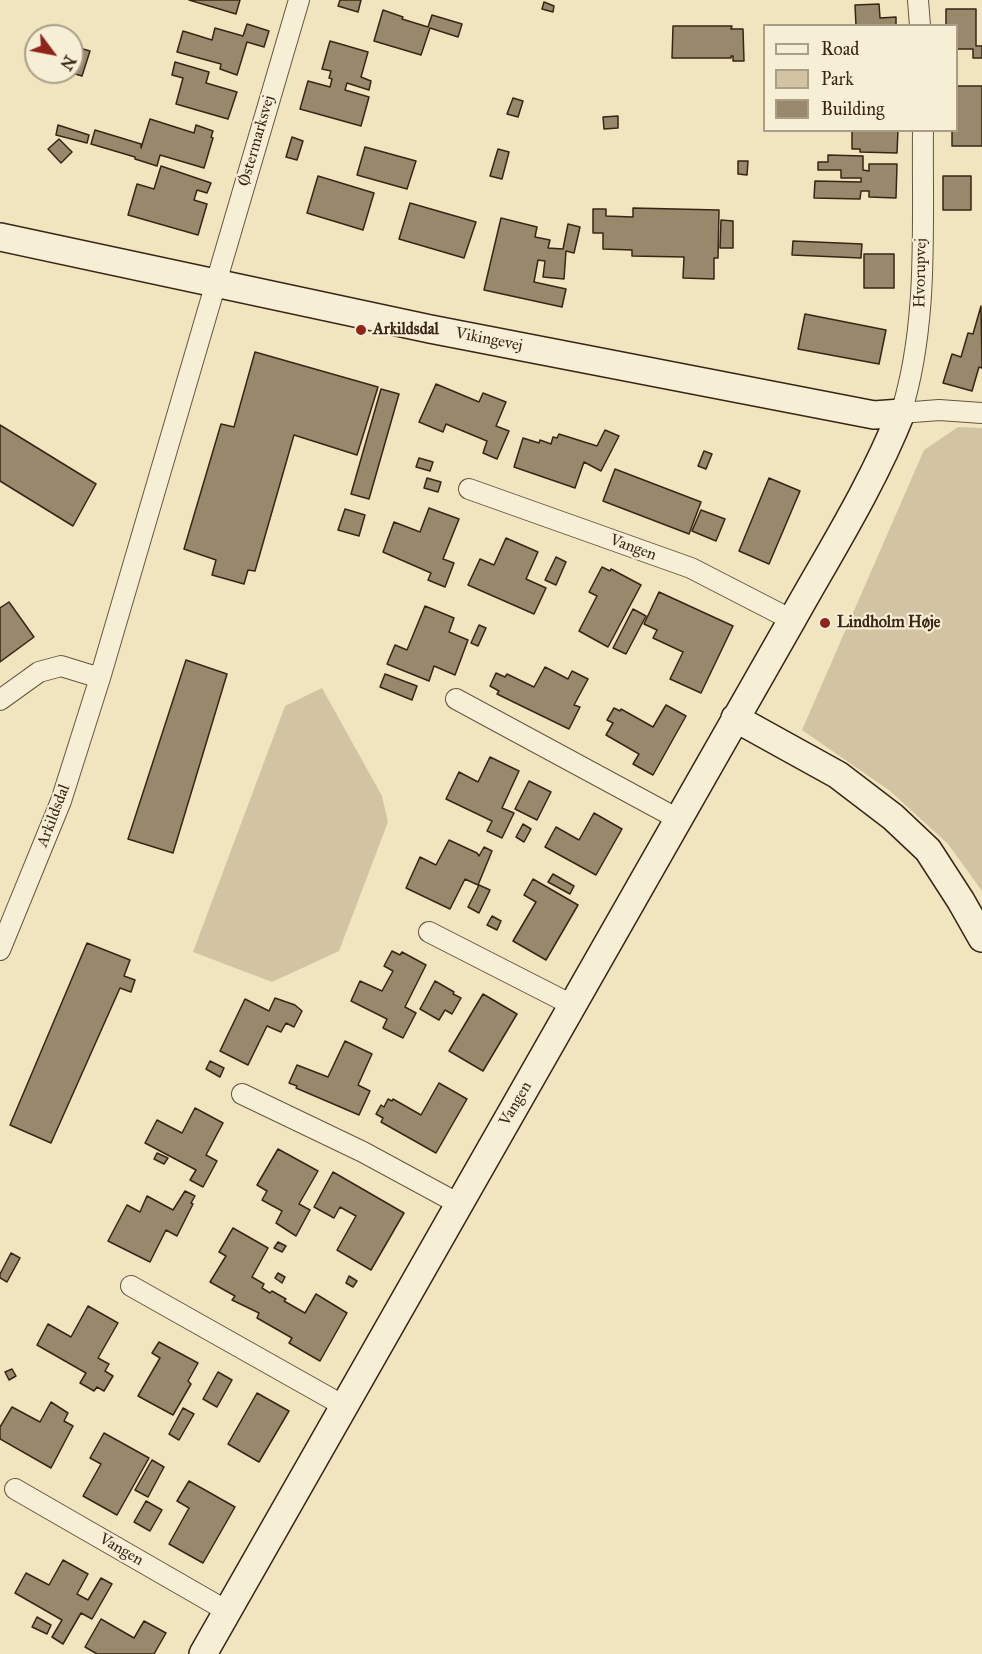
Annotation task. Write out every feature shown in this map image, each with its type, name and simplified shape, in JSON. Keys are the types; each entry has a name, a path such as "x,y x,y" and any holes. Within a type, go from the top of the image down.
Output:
{"street":[{"name":"Østermarksvej","path":"216,282 299,0"},
{"path":"918,0 920,24"},
{"name":"Hvorupvej","path":"901,413 909,386 920,315 923,132"},
{"name":"Vikingevej","path":"0,237 442,331 874,415 939,410 982,413"},
{"name":"Arkildsdal","path":"0,950 62,801 216,282"},
{"name":"Vangen","path":"203,1654 792,620 886,451 901,413"},
{"name":"Vangen","path":"469,489 691,568 792,620"},
{"path":"0,700 39,672 61,666 100,678"},
{"path":"456,699 678,819"},
{"path":"735,718 838,775 893,817 928,850 982,938"},
{"path":"429,932 572,1005"},
{"path":"242,1094 363,1152 459,1204"},
{"path":"130,1286 344,1406"},
{"name":"Vangen","path":"15,1489 227,1611"}],"green space":[{"path":"958,427 982,428 982,891 948,844 890,791 802,730 924,450"},
{"path":"322,688 382,796 388,822 339,951 272,982 193,952 285,706"}],"building":[{"path":"189,0 240,0 236,14"},
{"path":"340,0 361,0 358,12 338,6"},
{"path":"544,2 554,6 553,12 542,9"},
{"path":"879,4 880,18 896,17 896,24 856,24 855,5"},
{"path":"946,9 976,9 976,46 982,46 982,58 973,58 973,49 958,49 958,24 946,24"},
{"path":"383,10 428,27 432,15 462,24 458,37 430,28 421,55 374,41"},
{"path":"247,24 269,31 264,47 247,42 237,75 220,69 221,64 177,52 183,31 212,40 215,28 243,36"},
{"path":"673,26 732,26 731,29 743,29 744,61 733,61 733,56 731,58 672,58"},
{"path":"330,41 368,52 361,77 371,81 369,90 347,83 345,90 369,97 361,126 300,109 308,81 330,87 331,71 322,69"},
{"path":"84,49 90,51 84,70"},
{"path":"175,62 209,72 206,83 237,92 228,119 176,104 183,78 172,75"},
{"path":"958,86 982,86 982,146 952,146 952,132 958,132"},
{"path":"513,98 523,101 518,117 507,114"},
{"path":"618,116 618,128 604,129 603,117"},
{"path":"150,119 194,133 196,125 213,131 204,168 160,155 157,166 91,144 95,130 141,144 141,148"},
{"path":"58,125 89,135 87,143 56,135"},
{"path":"852,132 898,132 897,153 860,152 860,149 852,149"},
{"path":"292,137 303,141 297,160 286,157"},
{"path":"59,139 72,152 61,163 48,149"},
{"path":"365,147 416,161 407,189 357,175"},
{"path":"498,149 509,152 502,179 490,176"},
{"path":"828,155 863,156 863,170 869,171 869,164 897,164 896,198 869,197 869,191 861,191 860,199 814,198 815,181 861,182 861,178 841,178 841,170 818,170 818,162 828,162"},
{"path":"738,161 748,161 747,175 738,174"},
{"path":"161,166 211,183 207,193 197,190 194,200 207,204 198,235 128,215 137,184 154,189"},
{"path":"318,176 374,193 363,230 307,213"},
{"path":"943,176 971,176 971,210 943,210"},
{"path":"410,203 476,222 464,258 399,239"},
{"path":"633,208 719,210 718,258 714,258 714,279 683,278 684,257 632,256 632,250 603,249 603,233 593,233 593,209 606,209 606,216 633,217"},
{"path":"501,218 537,227 535,237 550,240 548,248 563,249 568,224 580,227 574,253 566,251 564,279 543,277 545,261 538,260 534,282 566,289 562,307 484,290"},
{"path":"721,220 733,221 733,248 720,248"},
{"path":"793,241 862,244 861,258 792,255"},
{"path":"864,254 894,254 894,288 864,288"},
{"path":"981,306 982,368 979,367 972,391 943,383 952,354 961,357 968,333 973,334"},
{"path":"805,314 886,330 879,364 798,349"},
{"path":"255,352 378,387 357,455 294,435 255,571 248,570 244,584 212,575 216,560 184,549 221,424 234,427"},
{"path":"436,384 479,402 483,393 506,402 496,426 509,431 497,459 483,453 487,441 446,424 443,432 419,422"},
{"path":"381,389 399,394 369,499 351,494"},
{"path":"0,425 96,484 73,526 0,481"},
{"path":"605,430 619,436 601,471 584,462 575,488 514,467 523,438 551,444 553,437 557,438 559,434 597,446"},
{"path":"704,451 712,454 706,469 698,466"},
{"path":"419,458 433,462 430,471 416,467"},
{"path":"615,469 701,502 689,534 603,501"},
{"path":"427,478 441,482 438,492 424,488"},
{"path":"769,478 800,491 769,564 739,551"},
{"path":"429,508 459,519 443,559 454,563 445,587 428,580 431,573 383,552 394,522 420,532"},
{"path":"345,509 365,515 359,536 338,530"},
{"path":"701,510 725,519 716,541 692,531"},
{"path":"506,538 538,552 526,579 546,588 534,614 468,585 480,559 494,565"},
{"path":"556,557 566,562 556,585 545,580"},
{"path":"602,567 610,571 611,569 641,585 608,647 579,631 597,596 589,592"},
{"path":"659,592 733,626 701,693 670,679 683,652 653,638 657,630 644,624"},
{"path":"9,602 34,637 0,662 0,608"},
{"path":"425,606 454,618 449,632 468,640 455,675 434,666 429,681 387,664 395,645 407,650"},
{"path":"633,609 646,616 626,654 613,648"},
{"path":"479,625 486,628 478,646 471,643"},
{"path":"186,660 227,674 173,853 128,839"},
{"path":"545,667 568,679 572,671 588,679 574,705 580,707 569,729 497,694 499,691 490,686 496,673 505,677 507,674 534,687"},
{"path":"385,674 417,686 412,700 380,687"},
{"path":"666,705 686,716 653,775 633,764 639,754 606,735 613,723 607,720 614,708 620,711 621,709 653,727"},
{"path":"490,757 519,771 502,808 514,813 502,838 487,831 492,821 446,799 459,772 478,782"},
{"path":"529,781 551,792 537,820 515,809"},
{"path":"594,813 622,829 596,875 545,847 556,827 579,840"},
{"path":"523,824 531,829 524,842 516,837"},
{"path":"449,840 479,856 484,847 492,851 478,885 465,879 450,909 406,888 420,857 436,865"},
{"path":"553,874 574,886 570,894 548,882"},
{"path":"533,879 578,905 546,960 513,941 536,902 524,895"},
{"path":"479,885 490,890 479,913 468,907"},
{"path":"492,916 501,921 497,930 487,925"},
{"path":"87,943 130,960 124,976 135,980 131,992 120,988 51,1143 10,1125"},
{"path":"392,951 400,955 402,952 426,965 405,1007 416,1013 403,1038 383,1028 387,1019 351,1001 360,981 382,991 393,971 384,966"},
{"path":"435,981 461,998 452,1014 445,1010 439,1020 420,1009"},
{"path":"483,994 517,1014 483,1071 449,1051"},
{"path":"275,998 295,1005 302,1011 294,1027 286,1023 281,1032 267,1026 248,1065 220,1051 245,999 269,1011"},
{"path":"345,1041 372,1054 358,1085 370,1091 359,1115 289,1083 297,1065 328,1077"},
{"path":"210,1061 224,1068 220,1077 206,1069"},
{"path":"439,1083 467,1099 436,1153 381,1122 383,1118 376,1114 381,1105 384,1107 388,1099 392,1101 393,1099 421,1115"},
{"path":"195,1108 223,1123 206,1155 217,1161 203,1187 190,1180 196,1170 145,1143 157,1120 182,1133"},
{"path":"278,1149 318,1171 299,1204 310,1210 296,1236 276,1223 282,1211 262,1200 267,1191 257,1185"},
{"path":"157,1153 168,1158 164,1164 154,1159"},
{"path":"333,1172 404,1213 371,1270 337,1250 356,1216 340,1207 334,1218 314,1207"},
{"path":"185,1191 195,1196 191,1203 193,1204 177,1236 166,1230 150,1262 108,1241 127,1205 140,1212 147,1196 173,1210"},
{"path":"233,1228 268,1248 252,1277 264,1284 262,1288 286,1299 284,1301 305,1313 316,1294 347,1313 320,1361 289,1343 292,1338 257,1318 259,1313 232,1300 235,1296 210,1282 226,1256 219,1252"},
{"path":"278,1242 286,1246 282,1252 274,1248"},
{"path":"11,1253 20,1258 7,1282 0,1278 0,1274"},
{"path":"278,1273 285,1277 282,1283 275,1278"},
{"path":"349,1276 357,1281 353,1287 346,1283"},
{"path":"88,1306 118,1323 98,1358 109,1364 105,1371 113,1376 104,1391 97,1387 94,1391 80,1383 86,1373 37,1345 48,1324 71,1337"},
{"path":"159,1342 198,1363 188,1381 191,1384 173,1415 138,1396 160,1358 152,1353"},
{"path":"12,1369 16,1376 9,1380 5,1372"},
{"path":"218,1372 232,1380 217,1407 203,1399"},
{"path":"257,1393 289,1411 259,1462 228,1444"},
{"path":"51,1402 68,1413 64,1421 73,1426 51,1468 0,1439 0,1427 12,1407 40,1422"},
{"path":"183,1408 194,1414 179,1440 169,1434"},
{"path":"104,1433 149,1458 117,1515 83,1496 101,1464 90,1458"},
{"path":"152,1460 164,1467 148,1497 135,1490"},
{"path":"189,1481 235,1507 203,1563 169,1544 189,1508 177,1501"},
{"path":"146,1501 162,1510 150,1531 134,1522"},
{"path":"63,1560 88,1574 77,1594 88,1600 101,1578 112,1584 92,1619 81,1613 63,1644 52,1637 62,1620 15,1593 26,1573 49,1585"},
{"path":"37,1617 51,1625 47,1634 32,1627"},
{"path":"101,1619 134,1638 144,1621 166,1633 154,1654 97,1654 85,1647"}],"place":[{"name":"Arkildsdal","path":"361,330"},
{"name":"Lindholm Høje","path":"825,623"}]}
